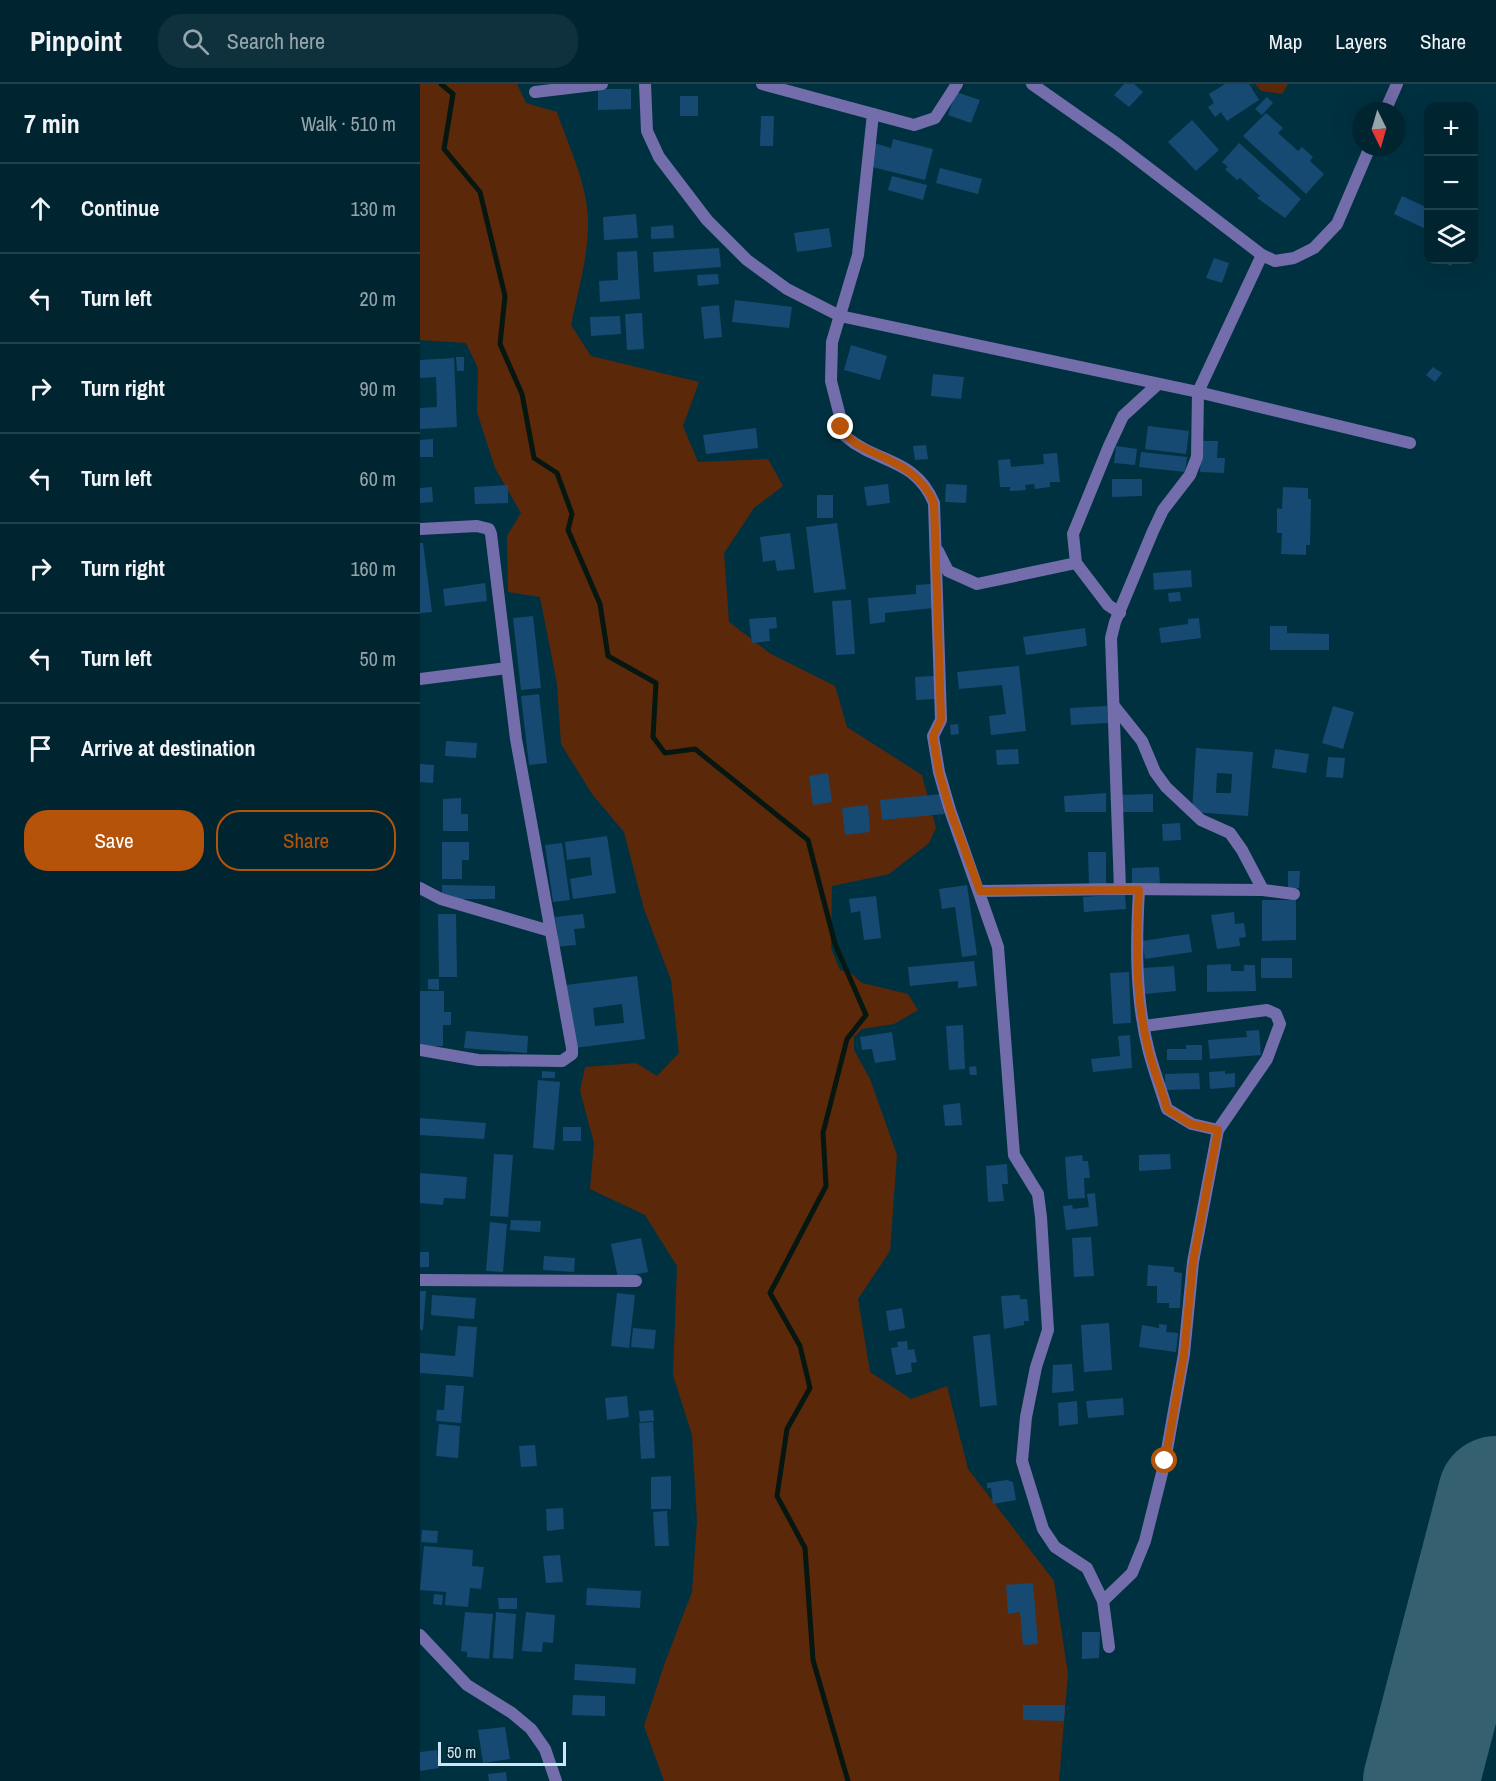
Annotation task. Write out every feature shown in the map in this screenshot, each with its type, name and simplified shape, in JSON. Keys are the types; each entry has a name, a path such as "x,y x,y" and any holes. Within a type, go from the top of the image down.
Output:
{"street":[{"path":"535,93 572,86 602,84"},
{"path":"645,84 647,131 659,157 707,220 747,260 787,289 840,316 1158,384 1410,443"},
{"path":"762,84 790,87 914,125 935,118 957,84"},
{"path":"1032,84 1116,143 1262,255 1275,261 1294,258 1314,248 1337,224 1366,156"},
{"path":"1389,102 1397,84"},
{"path":"873,114 858,255 832,342 831,381 841,427 852,442 896,461 912,472 923,484 934,503 941,720 933,736 939,772 950,810 998,947 1014,1155 1038,1194 1041,1217 1048,1330 1036,1367 1026,1417 1022,1461 1042,1529 1055,1547 1087,1568 1103,1601 1109,1647"},
{"path":"1120,889 1112,639 1120,613 1163,510 1190,475 1197,457 1198,393 1262,255"},
{"path":"1120,613 1108,604 1076,563 1073,534 1123,416 1158,384"},
{"path":"420,529 477,525 489,529 516,739 572,1048 568,1059 562,1061 478,1060 420,1050"},
{"path":"936,547 948,571 977,584 1076,563"},
{"path":"420,679 507,668"},
{"path":"1114,706 1142,741 1155,772 1166,788 1201,820 1230,833 1242,850 1263,890"},
{"path":"420,888 441,899 550,931"},
{"path":"1139,890 1136,956 1144,1026 1149,1052 1167,1109 1191,1124 1218,1130"},
{"path":"980,891 1263,890 1294,894"},
{"path":"1103,1601 1132,1574 1145,1541 1165,1461 1184,1354 1193,1262 1218,1130 1267,1059 1280,1024 1276,1014 1267,1010 1144,1026"},
{"path":"420,1280 636,1281"},
{"path":"420,1635 466,1685 512,1713 531,1730 545,1749 556,1781"}],"shaded area":[{"path":"420,84 517,84 526,103 557,112 581,178 588,219 585,259 571,325 591,356 699,382 683,426 698,462 768,459 783,486 754,508 724,553 729,622 771,654 835,686 847,727 922,775 936,828 929,843 889,874 832,886 831,948 840,970 852,974 862,983 908,994 918,1010 894,1024 862,1029 854,1037 854,1050 870,1079 897,1155 890,1251 858,1299 870,1372 911,1399 947,1386 968,1469 1054,1581 1068,1674 1059,1781 664,1781 644,1726 692,1592 697,1521 692,1435 673,1375 677,1266 645,1215 590,1189 594,1143 580,1091 585,1067 636,1063 657,1076 679,1053 671,980 644,909 624,832 592,794 561,744 557,684 540,597 508,592 507,536 521,513 495,468 477,412 478,368 466,343 420,340"},
{"path":"1255,84 1288,84 1282,94 1261,91"}],"building":[{"path":"1124,84 1134,84 1143,92 1129,107 1114,95"},
{"path":"1225,84 1249,84 1259,100 1227,121 1221,112 1215,117 1208,107 1214,103 1209,94"},
{"path":"598,89 631,89 631,109 598,110"},
{"path":"956,92 980,100 971,123 948,115"},
{"path":"680,96 698,96 698,116 680,116"},
{"path":"1267,97 1273,103 1262,115 1255,109"},
{"path":"1266,113 1283,128 1278,133 1298,151 1302,147 1313,157 1310,161 1324,174 1306,194 1243,136"},
{"path":"761,116 774,116 773,146 760,146"},
{"path":"1192,120 1219,150 1196,171 1168,142"},
{"path":"893,139 933,149 925,180 868,166 874,143 891,148"},
{"path":"1239,143 1301,199 1285,218 1257,198 1260,196 1240,178 1237,180 1225,169 1228,167 1222,162"},
{"path":"940,168 982,179 978,194 936,183"},
{"path":"892,176 927,185 923,200 888,190"},
{"path":"1402,196 1424,206 1424,228 1394,214"},
{"path":"636,214 638,238 604,240 603,217"},
{"path":"673,225 674,238 651,239 651,227"},
{"path":"829,228 832,247 797,252 794,233"},
{"path":"719,248 721,267 654,272 653,252"},
{"path":"637,251 640,299 600,302 599,281 618,280 617,252"},
{"path":"1214,258 1229,263 1222,283 1206,278"},
{"path":"718,274 719,284 698,286 697,275"},
{"path":"735,300 792,307 789,328 732,322"},
{"path":"719,305 722,337 704,339 701,307"},
{"path":"642,313 644,349 627,350 625,314"},
{"path":"620,316 621,334 591,336 590,317"},
{"path":"851,345 887,356 880,380 844,370"},
{"path":"456,357 464,357 464,371 457,371"},
{"path":"454,358 457,427 420,429 420,408 437,407 436,377 420,378 420,360"},
{"path":"1433,367 1442,373 1435,382 1426,375"},
{"path":"933,374 964,377 961,399 931,396"},
{"path":"1148,426 1189,431 1186,454 1145,449"},
{"path":"756,428 758,448 706,454 703,435"},
{"path":"433,439 433,457 420,457 420,440"},
{"path":"1201,441 1218,441 1217,458 1225,458 1224,473 1200,472"},
{"path":"926,445 928,459 915,460 913,446"},
{"path":"1116,446 1137,449 1135,465 1114,463"},
{"path":"1141,452 1187,457 1185,472 1139,467"},
{"path":"1057,453 1060,482 1050,482 1050,487 1035,489 1034,484 1025,485 1026,490 1010,491 1010,487 1000,487 998,460 1010,459 1011,467 1044,464 1043,454"},
{"path":"1112,479 1142,479 1142,496 1112,497"},
{"path":"888,484 890,503 867,506 864,487"},
{"path":"946,484 967,485 966,503 945,502"},
{"path":"508,485 508,503 475,504 474,487"},
{"path":"432,487 433,502 420,503 420,488"},
{"path":"1283,487 1308,488 1308,499 1311,499 1310,545 1306,545 1306,555 1281,554 1282,533 1277,533 1277,508 1282,509"},
{"path":"817,495 833,495 833,518 817,518"},
{"path":"837,523 846,589 814,593 806,527"},
{"path":"790,533 795,569 777,571 775,560 763,562 760,537"},
{"path":"420,543 423,543 432,612 420,613"},
{"path":"1191,570 1192,587 1154,590 1153,573"},
{"path":"485,583 487,601 445,606 443,589"},
{"path":"931,584 933,608 885,613 885,622 870,624 868,598 916,594 916,585"},
{"path":"1180,592 1181,601 1169,602 1168,593"},
{"path":"851,600 855,654 836,655 832,601"},
{"path":"533,616 541,688 521,690 513,618"},
{"path":"776,617 777,628 769,629 770,641 752,643 749,619"},
{"path":"1199,618 1201,638 1161,643 1159,628 1188,624 1188,619"},
{"path":"1270,626 1287,626 1287,633 1329,634 1329,650 1270,650"},
{"path":"1085,628 1087,646 1026,655 1023,637"},
{"path":"1019,666 1026,731 991,735 989,716 1006,714 1002,685 959,689 957,672"},
{"path":"934,676 936,699 916,700 915,677"},
{"path":"539,694 547,763 529,765 521,696"},
{"path":"1107,706 1108,723 1071,725 1070,708"},
{"path":"1333,706 1354,712 1343,749 1322,743"},
{"path":"958,724 959,734 951,735 950,725"},
{"path":"446,741 477,743 476,758 445,756"},
{"path":"1196,748 1253,752 1248,816 1192,812","holes":["1217,773 1232,774 1231,793 1216,793"]},
{"path":"1018,749 1019,764 997,765 996,750"},
{"path":"1275,749 1309,754 1306,773 1272,768"},
{"path":"1328,757 1345,758 1343,778 1326,777"},
{"path":"420,764 434,765 433,783 420,782"},
{"path":"828,773 832,802 813,805 809,776"},
{"path":"1106,793 1106,812 1065,812 1064,796"},
{"path":"942,794 944,814 882,820 880,800"},
{"path":"1153,794 1153,812 1118,812 1118,795"},
{"path":"461,798 461,814 468,814 468,831 443,831 443,799"},
{"path":"868,805 870,832 845,835 842,808"},
{"path":"1180,823 1181,840 1163,841 1162,824"},
{"path":"607,836 616,893 573,899 570,879 592,875 590,857 567,860 565,842"},
{"path":"442,842 469,842 469,860 462,860 462,879 442,879"},
{"path":"562,843 570,900 553,902 545,845"},
{"path":"1088,852 1106,852 1106,885 1089,885"},
{"path":"1159,867 1160,885 1132,886 1132,868"},
{"path":"1288,871 1300,871 1299,888 1288,888"},
{"path":"442,885 495,886 495,899 442,899"},
{"path":"967,885 977,955 962,957 955,907 942,909 939,889"},
{"path":"1125,894 1126,909 1084,912 1083,897"},
{"path":"876,896 881,938 864,940 860,911 851,913 849,899"},
{"path":"1262,900 1296,900 1296,940 1262,941"},
{"path":"1234,912 1235,924 1244,923 1246,937 1239,938 1240,946 1217,949 1211,915"},
{"path":"438,914 456,914 457,977 439,977"},
{"path":"583,914 585,928 574,929 576,945 555,947 558,936 555,917"},
{"path":"1189,934 1192,952 1145,959 1142,941"},
{"path":"1261,958 1292,958 1292,978 1261,978"},
{"path":"974,961 977,986 958,988 958,981 910,986 908,967"},
{"path":"1231,964 1231,971 1244,971 1244,965 1255,965 1256,991 1207,992 1207,965"},
{"path":"1174,966 1176,991 1144,994 1142,968"},
{"path":"1129,972 1131,1023 1113,1024 1110,973"},
{"path":"637,976 645,1039 574,1048 566,985","holes":["622,1004 624,1023 595,1026 593,1008"]},
{"path":"428,979 439,979 439,990 428,989"},
{"path":"420,991 444,991 444,1012 451,1012 451,1025 443,1025 443,1046 420,1046"},
{"path":"963,1025 965,1069 949,1070 946,1026"},
{"path":"1259,1030 1261,1055 1210,1059 1208,1040 1247,1037 1246,1031"},
{"path":"466,1031 528,1036 527,1053 464,1048"},
{"path":"892,1032 896,1060 875,1063 872,1049 862,1050 860,1037"},
{"path":"1130,1035 1132,1068 1093,1072 1091,1059 1120,1056 1118,1036"},
{"path":"1186,1045 1202,1045 1202,1060 1167,1060 1167,1049 1186,1049"},
{"path":"976,1066 977,1075 970,1075 969,1067"},
{"path":"542,1071 555,1072 555,1078 542,1078"},
{"path":"1225,1071 1225,1074 1235,1073 1235,1087 1210,1089 1209,1072"},
{"path":"1199,1073 1200,1089 1165,1090 1165,1074"},
{"path":"538,1080 560,1082 554,1150 533,1148"},
{"path":"960,1103 962,1125 945,1126 943,1105"},
{"path":"420,1118 486,1123 484,1139 420,1135"},
{"path":"563,1127 581,1127 581,1141 563,1141"},
{"path":"494,1154 513,1155 508,1217 490,1216"},
{"path":"1170,1154 1171,1169 1139,1171 1139,1155"},
{"path":"1082,1155 1083,1161 1088,1161 1090,1178 1084,1178 1085,1198 1068,1199 1065,1157"},
{"path":"1007,1164 1008,1184 1002,1184 1004,1201 988,1202 986,1166"},
{"path":"420,1173 467,1177 465,1199 444,1198 443,1205 420,1203"},
{"path":"1095,1193 1098,1226 1066,1230 1063,1206 1072,1205 1073,1209 1089,1207 1087,1194"},
{"path":"511,1220 541,1221 540,1232 510,1230"},
{"path":"490,1222 507,1224 503,1272 486,1271"},
{"path":"1091,1237 1094,1276 1074,1277 1072,1238"},
{"path":"641,1238 648,1272 618,1278 611,1244"},
{"path":"420,1252 429,1252 429,1267 420,1267"},
{"path":"544,1256 575,1258 574,1272 543,1270"},
{"path":"1148,1265 1174,1267 1174,1272 1182,1273 1180,1308 1169,1308 1169,1303 1157,1303 1157,1286 1147,1286"},
{"path":"420,1291 426,1291 423,1330 420,1330"},
{"path":"617,1293 635,1295 629,1348 611,1346"},
{"path":"432,1295 476,1298 474,1319 431,1315"},
{"path":"1020,1295 1020,1299 1027,1299 1029,1321 1024,1321 1024,1325 1004,1329 1001,1296"},
{"path":"902,1308 905,1328 889,1331 886,1311"},
{"path":"1109,1323 1112,1370 1084,1372 1081,1325"},
{"path":"1159,1324 1167,1325 1166,1332 1178,1333 1176,1352 1139,1347 1142,1325 1159,1328"},
{"path":"458,1326 477,1327 473,1377 420,1373 420,1353 455,1356"},
{"path":"633,1328 656,1330 654,1349 631,1347"},
{"path":"990,1334 997,1405 980,1407 973,1336"},
{"path":"907,1341 908,1350 914,1349 917,1362 911,1363 912,1372 896,1375 891,1348 898,1347 897,1342"},
{"path":"1072,1364 1074,1391 1052,1393 1053,1365"},
{"path":"446,1385 464,1386 461,1423 436,1421 437,1410 444,1410"},
{"path":"627,1396 629,1417 607,1420 605,1398"},
{"path":"1123,1398 1124,1415 1088,1418 1086,1401"},
{"path":"1077,1401 1078,1424 1059,1426 1058,1403"},
{"path":"653,1410 654,1421 640,1422 639,1411"},
{"path":"653,1422 655,1458 641,1459 639,1423"},
{"path":"439,1424 460,1426 458,1458 436,1456"},
{"path":"535,1445 537,1466 521,1467 519,1446"},
{"path":"671,1476 671,1509 651,1509 651,1477"},
{"path":"1007,1480 1013,1482 1016,1500 993,1504 991,1488 987,1488 987,1483"},
{"path":"563,1508 564,1529 547,1531 546,1509"},
{"path":"667,1511 669,1546 655,1546 653,1512"},
{"path":"422,1530 438,1531 437,1543 421,1542"},
{"path":"424,1546 473,1550 472,1566 484,1567 481,1589 470,1588 468,1607 445,1605 446,1592 420,1590"},
{"path":"560,1555 563,1582 546,1583 543,1556"},
{"path":"1033,1583 1038,1644 1023,1645 1020,1612 1008,1614 1006,1585"},
{"path":"587,1588 641,1591 640,1608 586,1605"},
{"path":"434,1594 443,1595 442,1605 433,1604"},
{"path":"498,1598 517,1598 517,1609 499,1609"},
{"path":"465,1612 493,1614 489,1659 467,1657 467,1652 461,1651"},
{"path":"496,1612 516,1614 513,1659 493,1658"},
{"path":"526,1612 555,1615 553,1643 543,1642 542,1652 522,1651"},
{"path":"1082,1632 1100,1632 1099,1658 1082,1659"},
{"path":"575,1664 636,1668 635,1684 574,1680"},
{"path":"573,1695 605,1696 605,1716 572,1715"},
{"path":"1023,1705 1065,1705 1064,1721 1023,1720"},
{"path":"505,1727 510,1759 483,1763 478,1730"},
{"path":"437,1750 439,1768 420,1771 420,1752"},
{"path":"506,1772 507,1781 489,1781 488,1774"}],"waterway":[{"path":"441,84 453,94 444,149 480,192 505,296 500,344 522,394 534,458 557,473 572,514 568,530 600,604 608,656 656,683 653,737 665,753 695,749 808,840 835,944 866,1015 847,1039 823,1133 826,1186 770,1293 800,1346 810,1388 787,1429 777,1496 805,1548 813,1660 848,1781"}],"runway":[{"path":"1421,1781 1496,1494"}],"route":[{"path":"841,427 845,436 852,442 896,461 912,472 923,484 934,503 941,720 933,736 939,772 950,810 980,891 1139,890 1136,956 1144,1026 1149,1052 1167,1109 1191,1124 1218,1130 1193,1262 1189,1320 1165,1461"}]}
